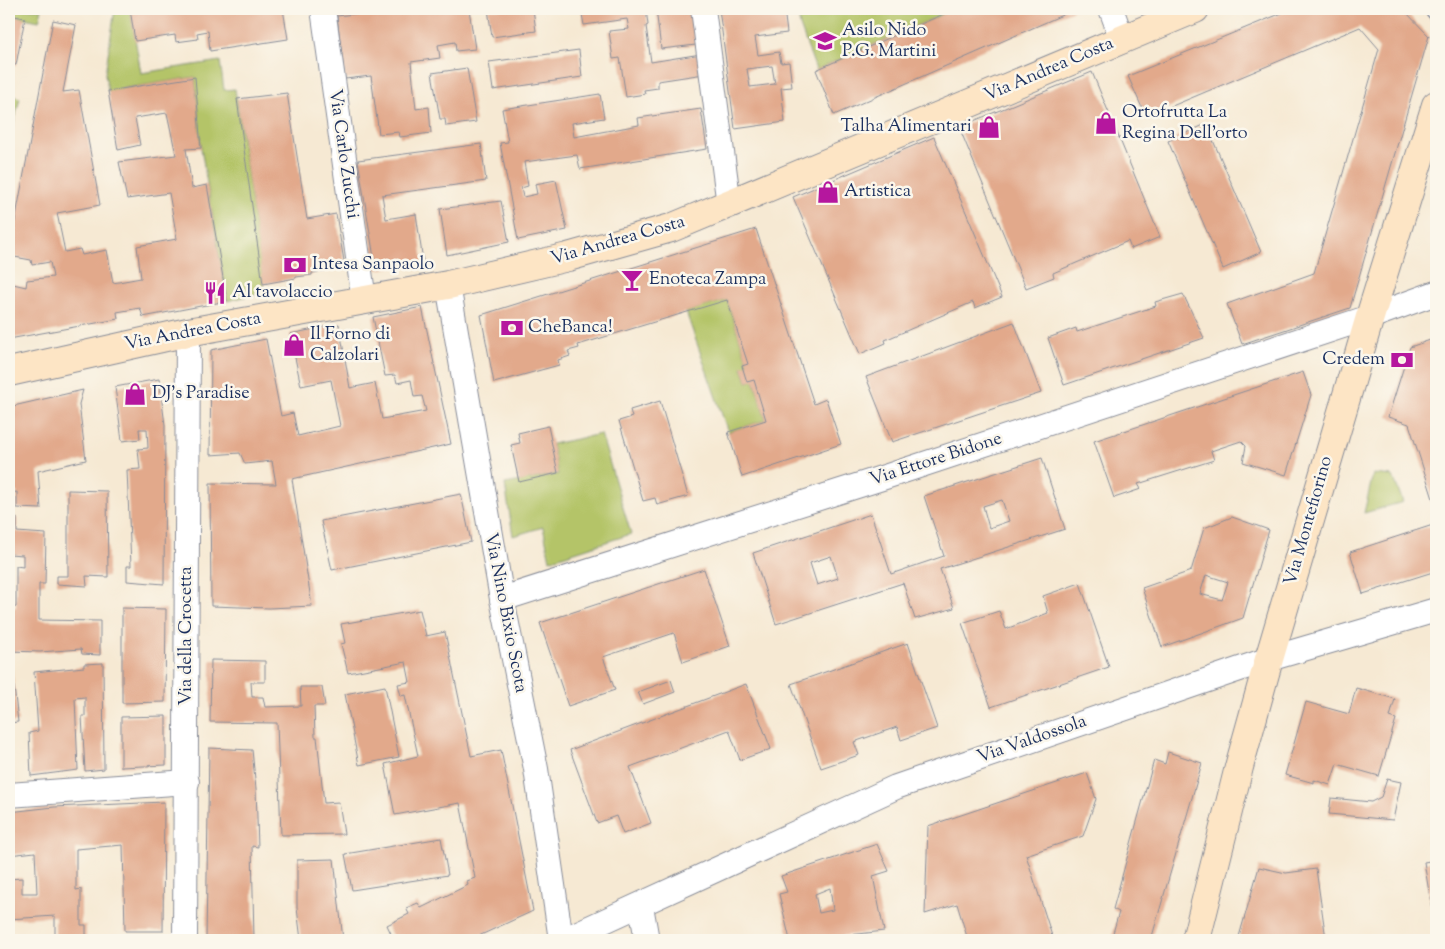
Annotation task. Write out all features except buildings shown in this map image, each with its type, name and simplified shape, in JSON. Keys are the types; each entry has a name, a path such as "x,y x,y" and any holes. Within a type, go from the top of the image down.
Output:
{"main road":[{"name":"Via Andrea Costa","path":"9,372 188,332 448,285 568,257 671,228 1195,9"},
{"name":"Via Montefiorino","path":"1196,940 1239,767 1269,659 1370,317 1436,105"}],"street":[{"name":"Via Carlo Zucchi","path":"323,9 364,300"},
{"path":"703,9 728,204"},
{"path":"1112,9 1122,39"},
{"name":"Via Nino Bixio Scota","path":"448,285 502,599 536,769 562,940"},
{"name":"Via Ettore Bidone","path":"502,599 888,476 1370,317 1436,293"},
{"name":"Via della Crocetta","path":"186,940 188,332"},
{"name":"Via Valdossola","path":"562,940 641,906 896,787 1269,659 1436,610"},
{"path":"9,795 187,782"},
{"path":"641,906 647,940"}],"lane":[{"path":"1430,9 1436,16"}],"green space":[{"path":"9,9 42,9 39,21 9,15"},
{"path":"115,9 130,9 141,73 220,61 224,90 235,89 265,292 227,301 201,148 195,77 108,91 105,74"},
{"path":"797,9 955,9 816,70 800,26"},
{"path":"9,95 20,98 10,139 9,138"},
{"path":"727,300 748,364 742,367 747,382 754,380 766,420 728,432 686,312"},
{"path":"601,434 631,534 550,560 543,527 513,536 505,484 558,474 552,444"},
{"path":"1373,474 1393,476 1403,502 1364,513"}],"place":[{"name":"Asilo Nido P.G. Martini","path":"825,41"},
{"name":"Ortofrutta La Regina Dell'orto","path":"1106,123"},
{"name":"Talha Alimentari","path":"989,127"},
{"name":"Artistica","path":"828,192"},
{"name":"Intesa Sanpaolo","path":"295,265"},
{"name":"Enoteca Zampa","path":"632,280"},
{"name":"Al tavolaccio","path":"215,293"},
{"name":"CheBanca!","path":"512,328"},
{"name":"Il Forno di Calzolari","path":"294,345"},
{"name":"Credem","path":"1402,360"},
{"name":"DJ's Paradise","path":"135,394"}]}
